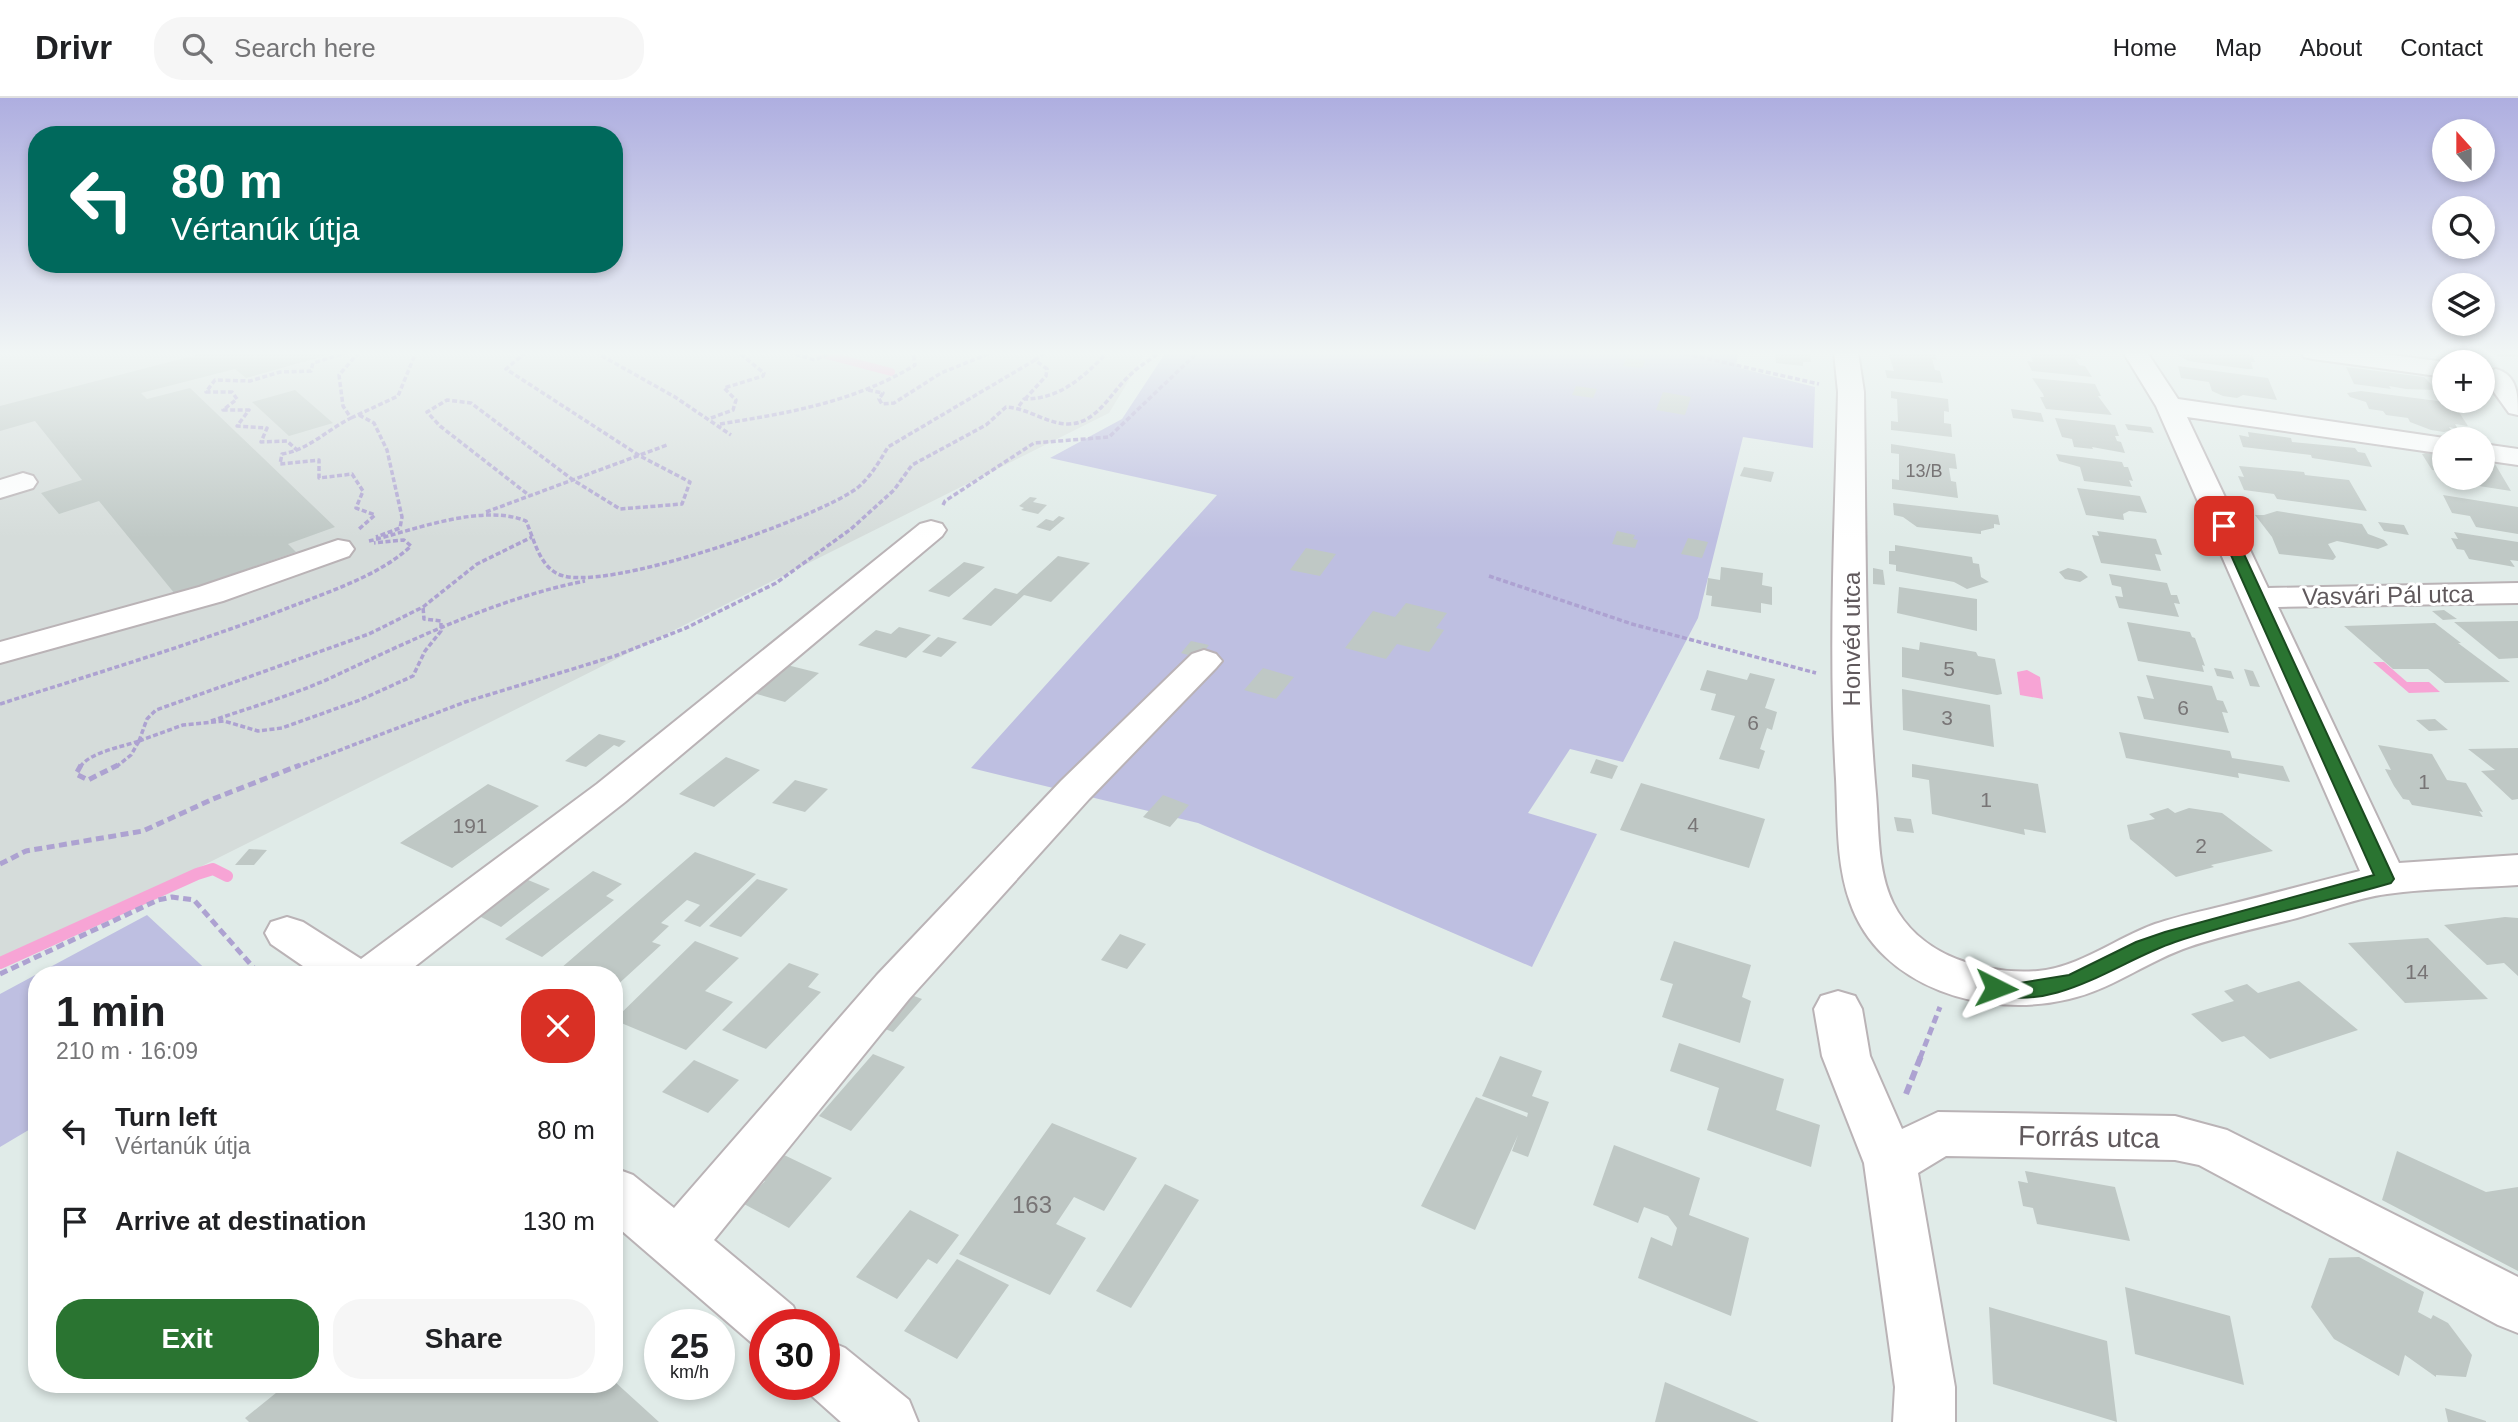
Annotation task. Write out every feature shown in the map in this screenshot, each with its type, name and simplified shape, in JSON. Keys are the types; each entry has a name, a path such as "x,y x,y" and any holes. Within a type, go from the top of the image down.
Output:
{"street":[{"name":"Honvéd utca","path":"1851,414 1850,710 1862,872 1865,890 1892,937 1926,966 1949,977 2020,990 2073,981 2142,947 2171,936 2385,879 2518,870"},
{"path":"2173,414 2385,879"},
{"path":"2223,414 2432,444"},
{"path":"2495,454 2518,457"},
{"path":"384,966 611,793 931,530"},
{"path":"0,653 211,594 348,546"},
{"name":"Vasvári Pál utca","path":"2258,598 2518,593"},
{"path":"677,1244 893,987 1075,790 1204,661"},
{"path":"287,933 336,966"},
{"path":"1838,1009 1846,1056 1890,1163 1925,1387 1924,1422"},
{"name":"Forrás utca","path":"1890,1163 1938,1134 2175,1138 2209,1145 2518,1306"},
{"path":"623,1199 754,1309"},
{"path":"840,1382 887,1422"}],"path":[{"path":"246,414 237,426 267,428 261,442 287,441 299,452"},
{"path":"348,414 351,418"},
{"path":"429,414 440,426 530,496"},
{"path":"486,414 573,480 620,509 682,504 690,482 640,456 575,414"},
{"path":"703,414 731,435"},
{"path":"710,418 722,414"},
{"path":"720,425 774,414"},
{"path":"203,723 285,696 340,674 377,655 544,589 639,569 741,541 817,513 857,488 874,469 888,447 944,414"},
{"path":"0,864 26,851 143,831 213,799 453,706 615,656 686,628 776,583 851,529 894,490 912,466 986,425 998,414"},
{"path":"1035,414 1067,424 1095,414"},
{"path":"931,530 945,500 1034,443 1049,439 1090,442 1109,437 1133,414"},
{"path":"359,415 374,423 387,450 402,517 401,528 348,546 375,514 356,508 363,491 352,474 319,478 319,460 280,464 282,454 299,452 326,431 359,415"},
{"path":"348,546 479,515 667,445"},
{"path":"479,515 509,514 526,521 545,565 559,575 587,580"},
{"path":"423,607 424,619 441,621 441,631 425,652 413,676 360,700 282,728 258,731 224,721 183,725 139,738 82,764 76,774 88,780 115,769 134,753 139,738 150,714 169,704 369,634 423,607 477,564 532,537"},
{"path":"0,704 228,631 335,589 396,560 411,546 404,540 348,546"},
{"path":"1489,576 1632,624 1851,682"},
{"path":"0,974 158,900 172,897 194,900 252,966"},
{"path":"1905,1098 1939,1008"}],"shaded area":[{"path":"0,414 1107,414 0,967"},
{"path":"1125,414 1814,414 1813,448 1743,437 1698,618 1623,762 1570,749 1528,813 1597,834 1532,967 1198,823 971,768 1217,495 1050,458 1122,419"},
{"path":"2373,662 2384,662 2407,682 2429,682 2440,692 2409,693"},
{"path":"2027,670 2040,677 2043,699 2020,695 2017,672"},
{"path":"147,915 202,966 52,966"},
{"path":"28,979 28,1130 0,1147 0,994"}],"building":[{"path":"0,414 217,414 335,527 288,544 296,552 175,594 99,501 59,514 41,493 82,480 35,421 0,431"},
{"path":"265,414 322,414 333,423 289,436"},
{"path":"1898,414 1944,414 1944,423 1951,424 1952,437 1891,430 1891,421 1898,422"},
{"path":"2012,414 2041,414 2044,422 2013,418"},
{"path":"2385,414 2460,414 2468,426 2455,424 2457,427 2432,427 2432,430 2410,422 2408,418"},
{"path":"2055,418 2115,425 2119,436 2115,436 2117,441 2121,442 2125,453 2092,447 2093,449 2074,447 2072,439 2062,437"},
{"path":"2125,424 2151,427 2154,433 2128,430"},
{"path":"2248,432 2291,438 2292,442 2355,448 2358,452 2365,453 2372,467 2312,458 2311,455 2243,447 2239,435 2249,437"},
{"path":"1891,444 1955,454 1957,469 1949,468 1951,481 1956,482 1958,498 1892,489 1892,479 1899,480 1899,454 1891,453"},
{"path":"2056,454 2122,462 2124,467 2128,467 2133,481 2129,480 2132,487 2084,481 2080,467 2059,461"},
{"path":"2422,454 2432,454 2432,470"},
{"path":"2495,464 2511,491 2495,489"},
{"path":"2239,466 2304,472 2305,475 2349,480 2367,511 2277,499 2274,494 2244,490 2238,476 2244,477"},
{"path":"1744,467 1774,472 1771,482 1740,476"},
{"path":"2077,488 2140,496 2147,513 2129,511 2123,514 2124,520 2086,515"},
{"path":"2443,495 2518,507 2518,534 2476,527 2470,516 2452,513"},
{"path":"1030,497 1037,498 1033,502 1047,505 1038,514 1021,510 1024,508 1019,506"},
{"path":"1893,503 1998,515 2000,525 1994,524 1994,528 1981,531 1981,534 1917,527 1903,517 1894,515"},
{"path":"2277,511 2362,524 2368,534 2384,540 2388,545 2378,549 2337,541 2328,544 2336,557 2333,560 2279,554 2272,537 2255,515"},
{"path":"1059,516 1065,518 1050,531 1036,527 1046,519 1053,521"},
{"path":"2378,522 2404,525 2409,535 2384,531"},
{"path":"1617,531 1635,535 1633,539 1638,540 1635,548 1612,544"},
{"path":"2097,531 2156,539 2162,555 2155,554 2161,571 2101,563 2092,535 2099,536"},
{"path":"2454,532 2518,542 2518,561 2510,560 2515,567 2469,559 2464,550 2457,549 2451,538 2458,539"},
{"path":"1688,538 1708,542 1702,558 1681,554"},
{"path":"1895,545 1972,557 1973,563 1979,564 1981,577 1989,582 1967,589 1954,582 1896,571 1896,565 1889,564 1889,551 1895,551"},
{"path":"1306,548 1336,554 1320,576 1290,570"},
{"path":"1058,556 1090,563 1051,602 1024,595 991,626 962,619 995,588 1017,594"},
{"path":"964,562 985,567 949,597 928,591"},
{"path":"1721,567 1763,573 1762,585 1772,587 1772,605 1761,603 1761,613 1711,606 1712,596 1706,595 1708,578 1720,580"},
{"path":"1873,568 1883,570 1885,585 1873,584"},
{"path":"2068,568 2081,571 2088,577 2080,582 2065,579 2059,572"},
{"path":"2109,574 2167,583 2171,595 2177,595 2180,604 2174,603 2179,617 2119,608 2115,596 2123,597 2121,587 2112,585"},
{"path":"1899,587 1977,599 1977,631 1897,613"},
{"path":"1406,603 1447,613 1436,628 1444,630 1429,652 1397,644 1386,659 1345,648 1373,611 1395,617"},
{"path":"2444,610 2457,619 2443,620 2432,611"},
{"path":"2518,621 2518,658 2499,659 2454,622"},
{"path":"2127,622 2190,632 2195,638 2205,666 2202,665 2204,672 2138,661"},
{"path":"2435,623 2510,682 2445,683 2428,669 2393,669 2344,626"},
{"path":"899,627 931,635 906,658 858,645 876,630 891,634"},
{"path":"938,637 957,642 941,657 922,652"},
{"path":"1191,641 1209,645 1199,658 1181,653"},
{"path":"1920,642 1976,652 1978,656 1995,659 2002,694 1902,677 1902,647 1919,650"},
{"path":"787,665 819,673 785,702 753,693"},
{"path":"1263,668 1294,677 1276,699 1244,690"},
{"path":"2214,668 2231,671 2234,679 2217,676"},
{"path":"2244,669 2253,671 2260,687 2250,686"},
{"path":"1707,670 1747,680 1750,673 1775,679 1765,708 1777,712 1772,730 1767,728 1760,749 1765,751 1759,769 1719,759 1735,716 1711,710 1716,694 1700,690"},
{"path":"2146,675 2212,686 2217,700 2223,701 2228,713 2222,712 2229,733 2144,719 2137,696 2154,699"},
{"path":"1902,689 1990,705 1994,747 1903,730"},
{"path":"2435,719 2448,730 2429,731 2416,720"},
{"path":"2119,732 2230,751 2232,758 2283,766 2290,782 2238,773 2239,778 2126,758"},
{"path":"599,734 626,741 619,747 614,745 586,767 565,761"},
{"path":"2378,745 2432,754 2447,780 2466,783 2483,812 2479,811 2483,817 2412,805 2409,800 2403,799 2385,769 2391,770"},
{"path":"2518,748 2518,799 2512,800 2481,771 2495,770 2468,749"},
{"path":"726,757 760,770 714,807 679,794"},
{"path":"1596,759 1618,766 1612,779 1590,773"},
{"path":"1912,764 2038,784 2046,833 2024,829 2025,835 1932,814 1929,780 1912,777"},
{"path":"795,780 828,789 805,812 772,803"},
{"path":"1641,783 1765,819 1749,868 1620,830"},
{"path":"488,784 539,806 452,868 400,843"},
{"path":"1163,795 1189,805 1170,827 1143,817"},
{"path":"2168,808 2175,813 2189,808 2222,813 2273,851 2211,865 2214,867 2176,877 2130,839 2127,825 2155,819 2149,814"},
{"path":"1894,817 1911,819 1914,833 1897,831"},
{"path":"249,849 267,850 254,865 235,865"},
{"path":"695,852 756,874 700,927 684,921 700,905 687,900 661,923 669,926 652,942 661,945 623,980 623,966 563,966"},
{"path":"593,871 622,884 606,896 614,900 542,957 505,939"},
{"path":"757,879 788,889 741,937 709,926"},
{"path":"528,880 550,889 501,927 479,916"},
{"path":"2505,917 2518,918 2518,976 2504,963 2487,965 2444,925"},
{"path":"1120,934 1146,944 1127,969 1101,960"},
{"path":"2428,938 2488,999 2405,1003 2348,943"},
{"path":"695,941 739,958 705,991 733,1002 686,1050 623,1024 623,1011"},
{"path":"1674,941 1751,965 1742,997 1751,1001 1740,1043 1662,1017 1673,984 1660,980"},
{"path":"789,963 819,974 808,987 821,992 766,1049 722,1030"},
{"path":"2299,981 2358,1030 2270,1059 2244,1036 2222,1042 2191,1014 2234,1001 2224,991 2247,984 2258,993"},
{"path":"901,991 922,999 893,1032 872,1024"},
{"path":"1679,1043 1784,1079 1776,1110 1820,1125 1811,1167 1707,1130 1719,1088 1670,1071"},
{"path":"873,1054 905,1067 851,1131 819,1116"},
{"path":"1500,1056 1542,1071 1532,1096 1549,1102 1528,1157 1512,1151 1518,1135 1475,1230 1421,1206 1476,1097 1527,1117 1528,1113 1482,1096"},
{"path":"694,1060 739,1080 708,1113 662,1092"},
{"path":"1052,1123 1137,1158 1104,1211 1074,1197 1056,1224 1086,1238 1050,1295 959,1254"},
{"path":"1614,1145 1700,1178 1689,1215 1749,1238 1731,1316 1638,1278 1651,1237 1672,1246 1677,1228 1668,1216 1644,1207 1638,1223 1593,1205"},
{"path":"2397,1151 2486,1192 2518,1187 2518,1271 2382,1200"},
{"path":"782,1154 832,1178 789,1228 744,1204 765,1181 760,1178"},
{"path":"2025,1171 2115,1187 2130,1241 2037,1224 2033,1208 2023,1206 2018,1181 2028,1183"},
{"path":"1165,1184 1199,1200 1131,1308 1096,1291"},
{"path":"910,1210 959,1235 937,1264 928,1259 897,1299 856,1277"},
{"path":"2359,1257 2424,1292 2418,1312 2431,1319 2433,1315 2448,1323 2472,1355 2466,1377 2436,1377 2405,1355 2399,1376 2334,1339 2311,1307 2329,1258"},
{"path":"957,1259 1009,1285 957,1359 904,1331"},
{"path":"2125,1287 2230,1316 2244,1385 2135,1354"},
{"path":"1989,1307 2107,1341 2117,1422 1993,1384"},
{"path":"1665,1382 1759,1422 1655,1422"},
{"path":"623,1389 659,1422 249,1422 245,1418 276,1393 623,1393"},
{"path":"2445,1408 2486,1421 2486,1422 2448,1422"}],"waterway":[{"path":"0,963 197,874 213,869 227,876"}],"route":[{"path":"1996,988 2045,988 2073,981 2142,947 2171,936 2385,879 2224,526"}]}
